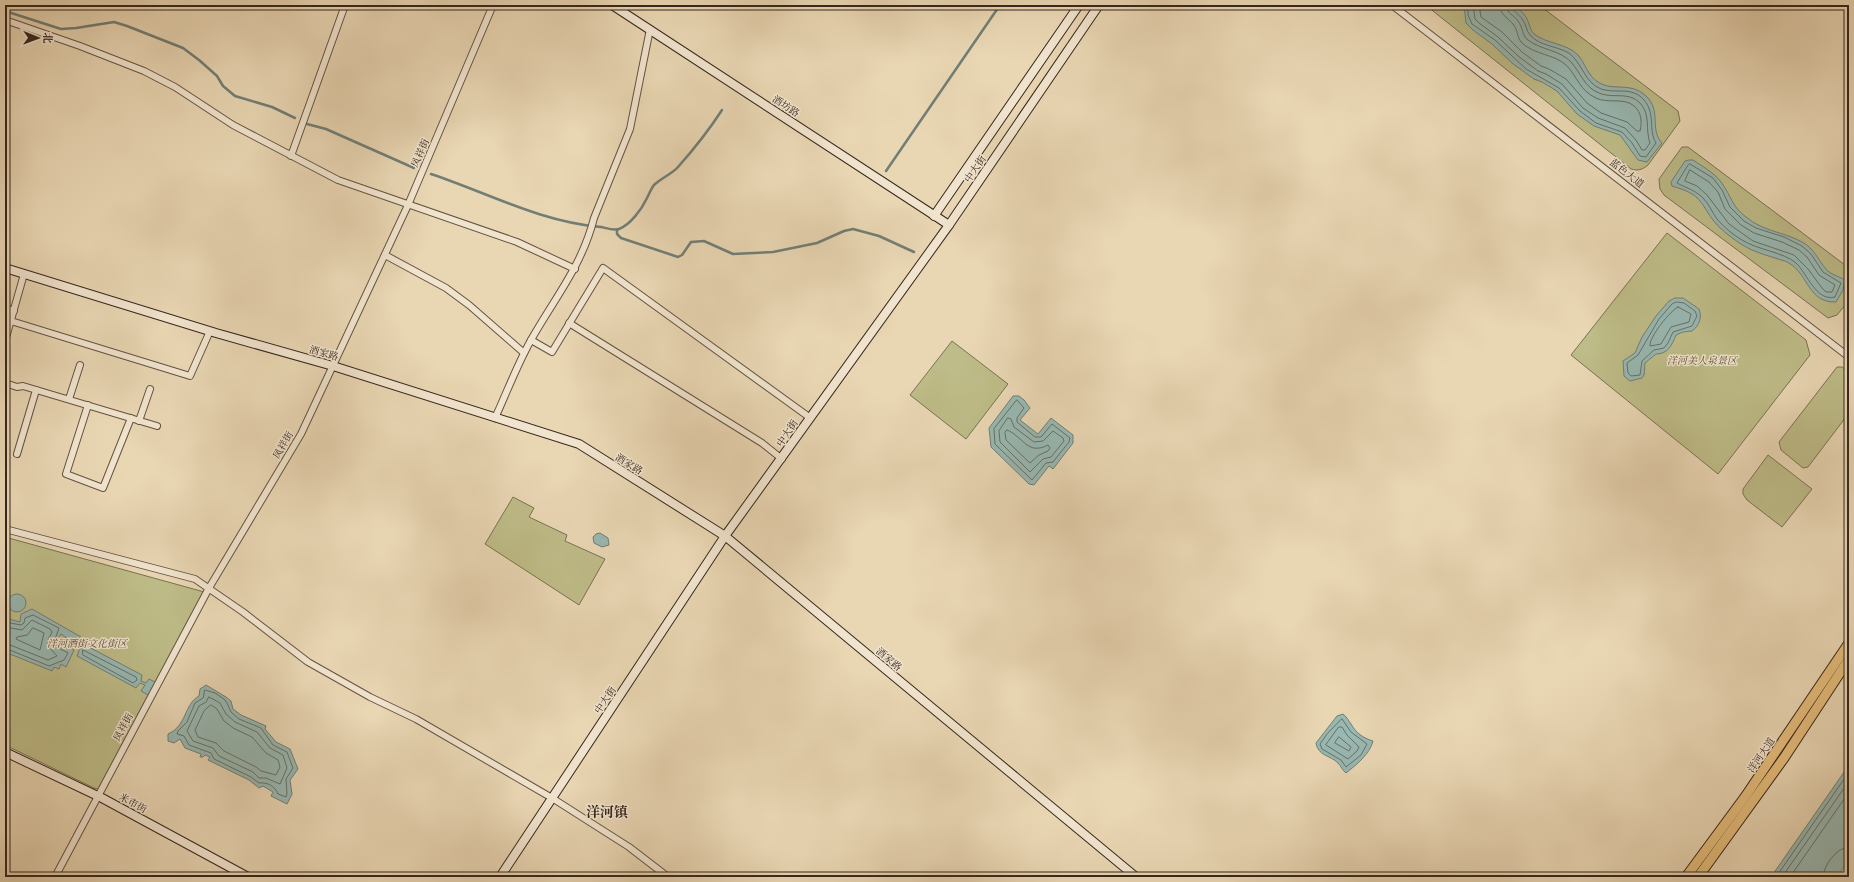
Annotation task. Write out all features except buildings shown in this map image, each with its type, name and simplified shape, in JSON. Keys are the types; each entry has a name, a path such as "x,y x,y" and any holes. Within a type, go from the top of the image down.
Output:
{"main road":[{"name":"洋河大道","path":"1686,877 1745,797 1849,643"},
{"name":"洋河大道","path":"1698,877 1784,758 1849,659"}],"street":[{"path":"291,156 345,5"},
{"name":"凤祥街","path":"55,877 210,588 301,434 408,205 443,126 493,5"},
{"name":"酒坊路","path":"612,5 650,28 949,225"},
{"name":"中大街","path":"934,216 1079,5"},
{"name":"中大街","path":"500,877 726,536 782,459 809,417 949,225 1099,5"},
{"name":"蓝色大道","path":"1392,5 1849,357"},
{"path":"5,20 80,46 144,71 175,87 233,125 338,180 517,242 575,269"},
{"path":"495,418 524,353 575,269 591,232 594,218 630,129 650,28"},
{"path":"385,255 446,288 470,305 524,353"},
{"name":"酒家路","path":"5,268 210,331 333,366 579,444 726,536 1136,877"},
{"path":"531,340 552,352 603,268 809,417"},
{"path":"5,341 24,274"},
{"path":"5,308 14,311"},
{"path":"11,321 190,376 210,331"},
{"path":"569,323 762,443 782,459"},
{"path":"69,399 80,365"},
{"path":"5,383 18,387 23,386 69,399 157,426"},
{"path":"139,421 150,389"},
{"path":"17,454 36,390"},
{"path":"88,405 66,474 103,488 131,418"},
{"path":"5,529 194,579 210,588 308,662 370,697 416,719 552,798 629,847 668,877"},
{"name":"米市街","path":"5,752 98,796 248,877"}],"green space":[{"path":"1430,5 1539,5 1678,111 1680,121 1648,165 1640,170 1631,169 1433,11 1430,8"},
{"path":"1682,147 1688,147 1849,268 1849,300 1837,315 1828,318 1664,195 1660,189 1659,179"},
{"name":"洋河美人泉景区","path":"1667,233 1806,340 1810,355 1718,474 1571,355"},
{"path":"952,341 1008,384 966,439 910,395"},
{"path":"1837,367 1842,367 1849,372 1849,413 1808,467 1803,468 1781,450 1779,442"},
{"path":"1768,455 1812,489 1782,527 1747,500 1743,494 1743,489"},
{"path":"513,497 534,508 529,517 567,535 565,541 605,559 579,605 485,544"},
{"name":"洋河酒街文化街区","path":"5,537 208,593 102,790 94,788 5,745"}],"water":[{"path":"1464,5 1513,5 1525,15 1534,34 1573,51 1578,55 1589,73 1598,82 1604,85 1634,89 1646,96 1651,102 1655,114 1656,132 1662,143 1647,162 1638,160 1620,135 1594,126 1577,114 1557,91 1534,79 1512,63 1492,44 1473,30 1466,23"},
{"path":"1693,160 1719,179 1736,207 1752,222 1795,239 1806,245 1813,251 1828,271 1845,280 1843,290 1836,302 1827,301 1820,298 1814,293 1796,268 1787,262 1756,252 1735,240 1710,217 1701,202 1695,196 1687,191 1672,186 1671,182 1685,161"},
{"path":"1675,298 1683,298 1699,309 1699,324 1692,331 1683,332 1676,335 1667,351 1656,354 1645,363 1644,375 1642,378 1630,381 1624,376 1623,361 1635,353 1642,337 1656,316 1669,301"},
{"path":"1013,396 1019,396 1030,408 1020,420 1038,434 1051,418 1073,435 1073,443 1053,469 1049,466 1034,485 1029,484 991,447 989,428"},
{"path":"600,533 608,538 609,545 602,547 594,543 593,537"},
{"path":"17,594 23,597 26,603 23,609 17,612 11,609 8,603 11,597"},
{"path":"32,609 81,637 76,645 61,634 56,643 64,647 66,645 74,650 66,667 61,664 59,669 54,667 52,671 5,652 5,618 20,622 21,614"},
{"path":"81,645 85,645 142,675 141,681 146,683 149,679 157,683 150,696 141,691 145,685 140,683 136,688 77,656"},
{"path":"206,685 231,701 233,709 241,715 266,726 265,729 276,742 290,749 298,769 290,780 292,794 287,804 271,796 273,792 263,786 259,788 249,780 208,760 210,757 205,755 200,757 201,754 185,748 180,739 174,743 168,741 168,734 179,726 190,704 199,696 200,689"},
{"path":"1343,714 1358,733 1373,741 1366,755 1346,773 1335,760 1319,750 1316,743 1337,716"},
{"path":"1849,765 1849,860 1837,877 1771,877"}],"waterway":[{"path":"886,171 1000,5"},
{"path":"5,11 61,29 114,22 127,26 183,48 217,76 223,86 235,96 272,107 295,118"},
{"path":"431,174 536,213 579,224 617,230 627,224 635,216 642,207 654,185 678,167 712,125 722,110"},
{"path":"307,124 326,129 414,168"},
{"path":"617,230 617,234 621,238 678,257 682,255 691,242 704,241 733,254 773,252 817,243 844,231 853,229 879,236 914,252"}],"district":[{"name":"洋河镇","path":"607,812"}]}
